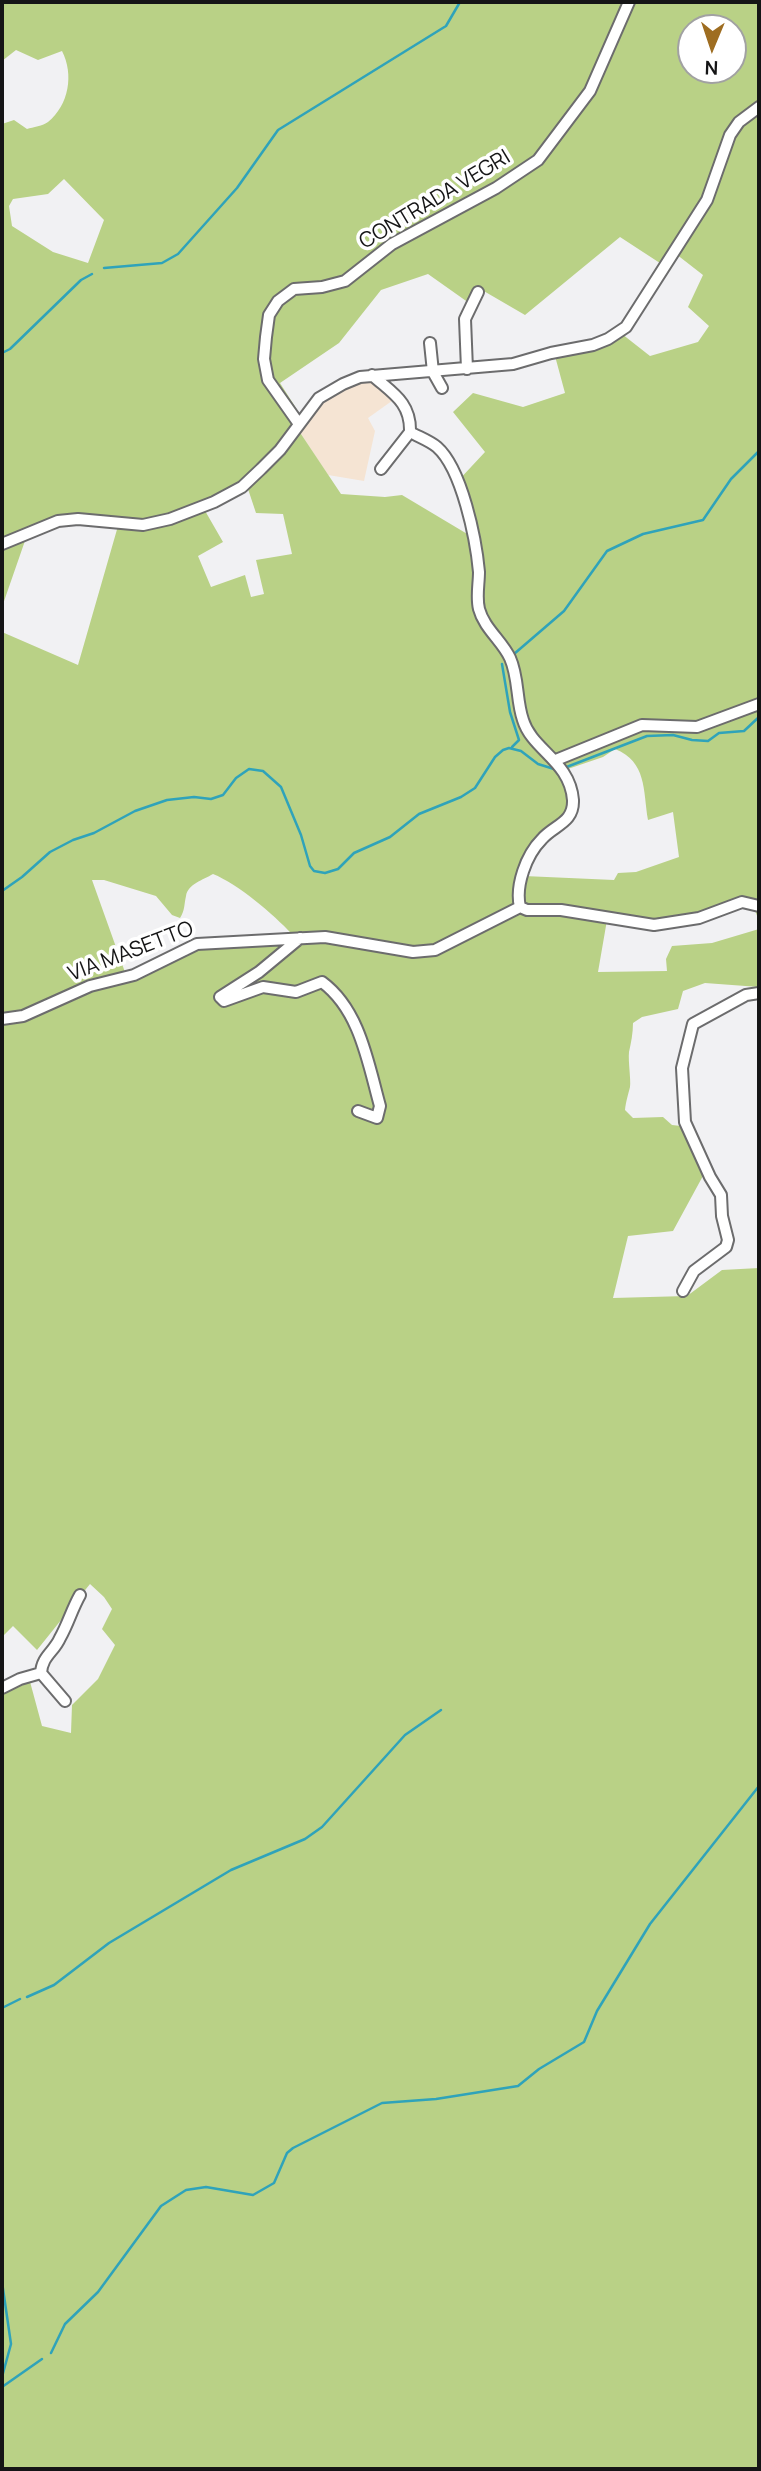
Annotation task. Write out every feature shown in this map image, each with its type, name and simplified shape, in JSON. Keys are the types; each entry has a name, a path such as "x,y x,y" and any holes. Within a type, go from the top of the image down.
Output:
{"street":[{"name":"CONTRADA VEGRI","path":"299,424 268,380 264,359 270,316 278,301 294,289 322,287 345,281 392,244 496,187 538,160 590,91 629,2"},
{"path":"2,544 58,521 78,519 143,526 214,502 242,486 280,450 319,398 343,384 372,375 513,365 608,340 626,327 708,200 730,135 739,122 759,107"},
{"path":"467,369 465,319 478,292"},
{"path":"430,343 433,372 442,388"},
{"path":"372,375 406,406 410,416 410,432 381,468"},
{"path":"410,432 435,445 455,471 475,541 479,575 477,603 480,613 509,656 526,729 556,761 573,798 568,819 541,839 531,855 520,882 517,897 520,907 527,910 561,910 654,925 699,918 742,902 759,906"},
{"path":"556,761 642,725 697,727 759,704"},
{"name":"VIA MASETTO","path":"2,1019 23,1016 90,986 134,975 197,944 325,937 414,952 435,950 520,907"},
{"path":"300,938 259,972 220,997 224,1001 262,987 296,992 323,982 338,994 359,1032 380,1106 377,1118 358,1111"},
{"path":"683,1291 694,1271 726,1247 728,1240 722,1216 721,1195 685,1122 682,1068 693,1024 746,995 759,993"},
{"path":"65,1701 41,1673 43,1659 60,1640 80,1595"},
{"path":"2,1688 41,1673"}],"shaded area":[{"path":"376,372 396,398 368,418 375,431 364,481 328,475 297,428 323,398"}],"green space":[{"path":"2,2 759,2 759,921 753,905 732,906 693,921 607,920 598,972 667,971 666,959 672,946 712,943 759,929 759,987 705,983 683,991 678,1009 642,1017 633,1023 629,1056 630,1087 625,1110 633,1118 663,1117 672,1125 690,1127 704,1174 673,1231 628,1236 613,1298 687,1296 722,1270 759,1268 759,2469 2,2469 2,1690 29,1678 42,1726 71,1733 72,1705 98,1679 115,1645 102,1629 112,1609 90,1584 37,1650 13,1626 2,1637 2,632 78,665 118,526 72,524 27,535 2,607 2,124 14,120 27,129 48,122 61,107 68,79 62,51 38,60 16,50 2,61","holes":["64,179 104,220 88,263 53,252 12,226 9,206 13,199 48,194","620,237 666,267 676,254 703,275 688,307 709,326 698,342 650,356 622,334 555,356 565,393 523,407 473,393 453,412 485,452 457,482 474,538 402,495 385,497 341,494 297,428 303,419 280,383 339,343 381,290 428,274 469,303 482,290 525,315","247,486 256,513 283,514 292,554 256,560 264,594 251,597 245,575 211,587 198,556 223,542 204,509","615,749 633,761 642,778 648,820 673,812 679,857 636,872 618,873 614,880 524,876 544,837 568,821 570,786 562,771 603,757","213,874 244,892 292,934 197,945 126,975 92,880 104,880 156,896 172,915 180,918 187,892 193,885"]}],"waterway":[{"path":"104,268 162,263 178,254 237,188 278,130 446,26 460,2"},
{"path":"2,353 10,349 81,280 92,274"},
{"path":"514,654 564,611 607,551 643,534 703,520 731,479 759,451"},
{"path":"502,664 510,712 519,740 512,747"},
{"path":"564,768 647,736 673,735 708,741 719,733 744,731 759,717"},
{"path":"2,891 50,852 73,840 94,833 135,811 167,800 194,797 211,799 223,795 236,778 249,769 263,771 281,787 301,835 310,866 314,871 325,873 338,869 354,853 390,837 419,814 461,797 475,788 495,757 503,750 509,748 521,751 538,764 554,769"},
{"path":"27,1997 54,1985 109,1943 231,1870 305,1839 322,1827 405,1735 441,1710"},
{"path":"51,2353 65,2324 98,2292 161,2206 186,2190 206,2187 253,2195 274,2183 287,2153 293,2148 382,2103 436,2099 518,2086 539,2069 584,2042 597,2011 650,1924 759,1786"},
{"path":"2,2008 20,1999"},
{"path":"2,2282 11,2344 2,2377"},
{"path":"2,2387 42,2359"}]}
